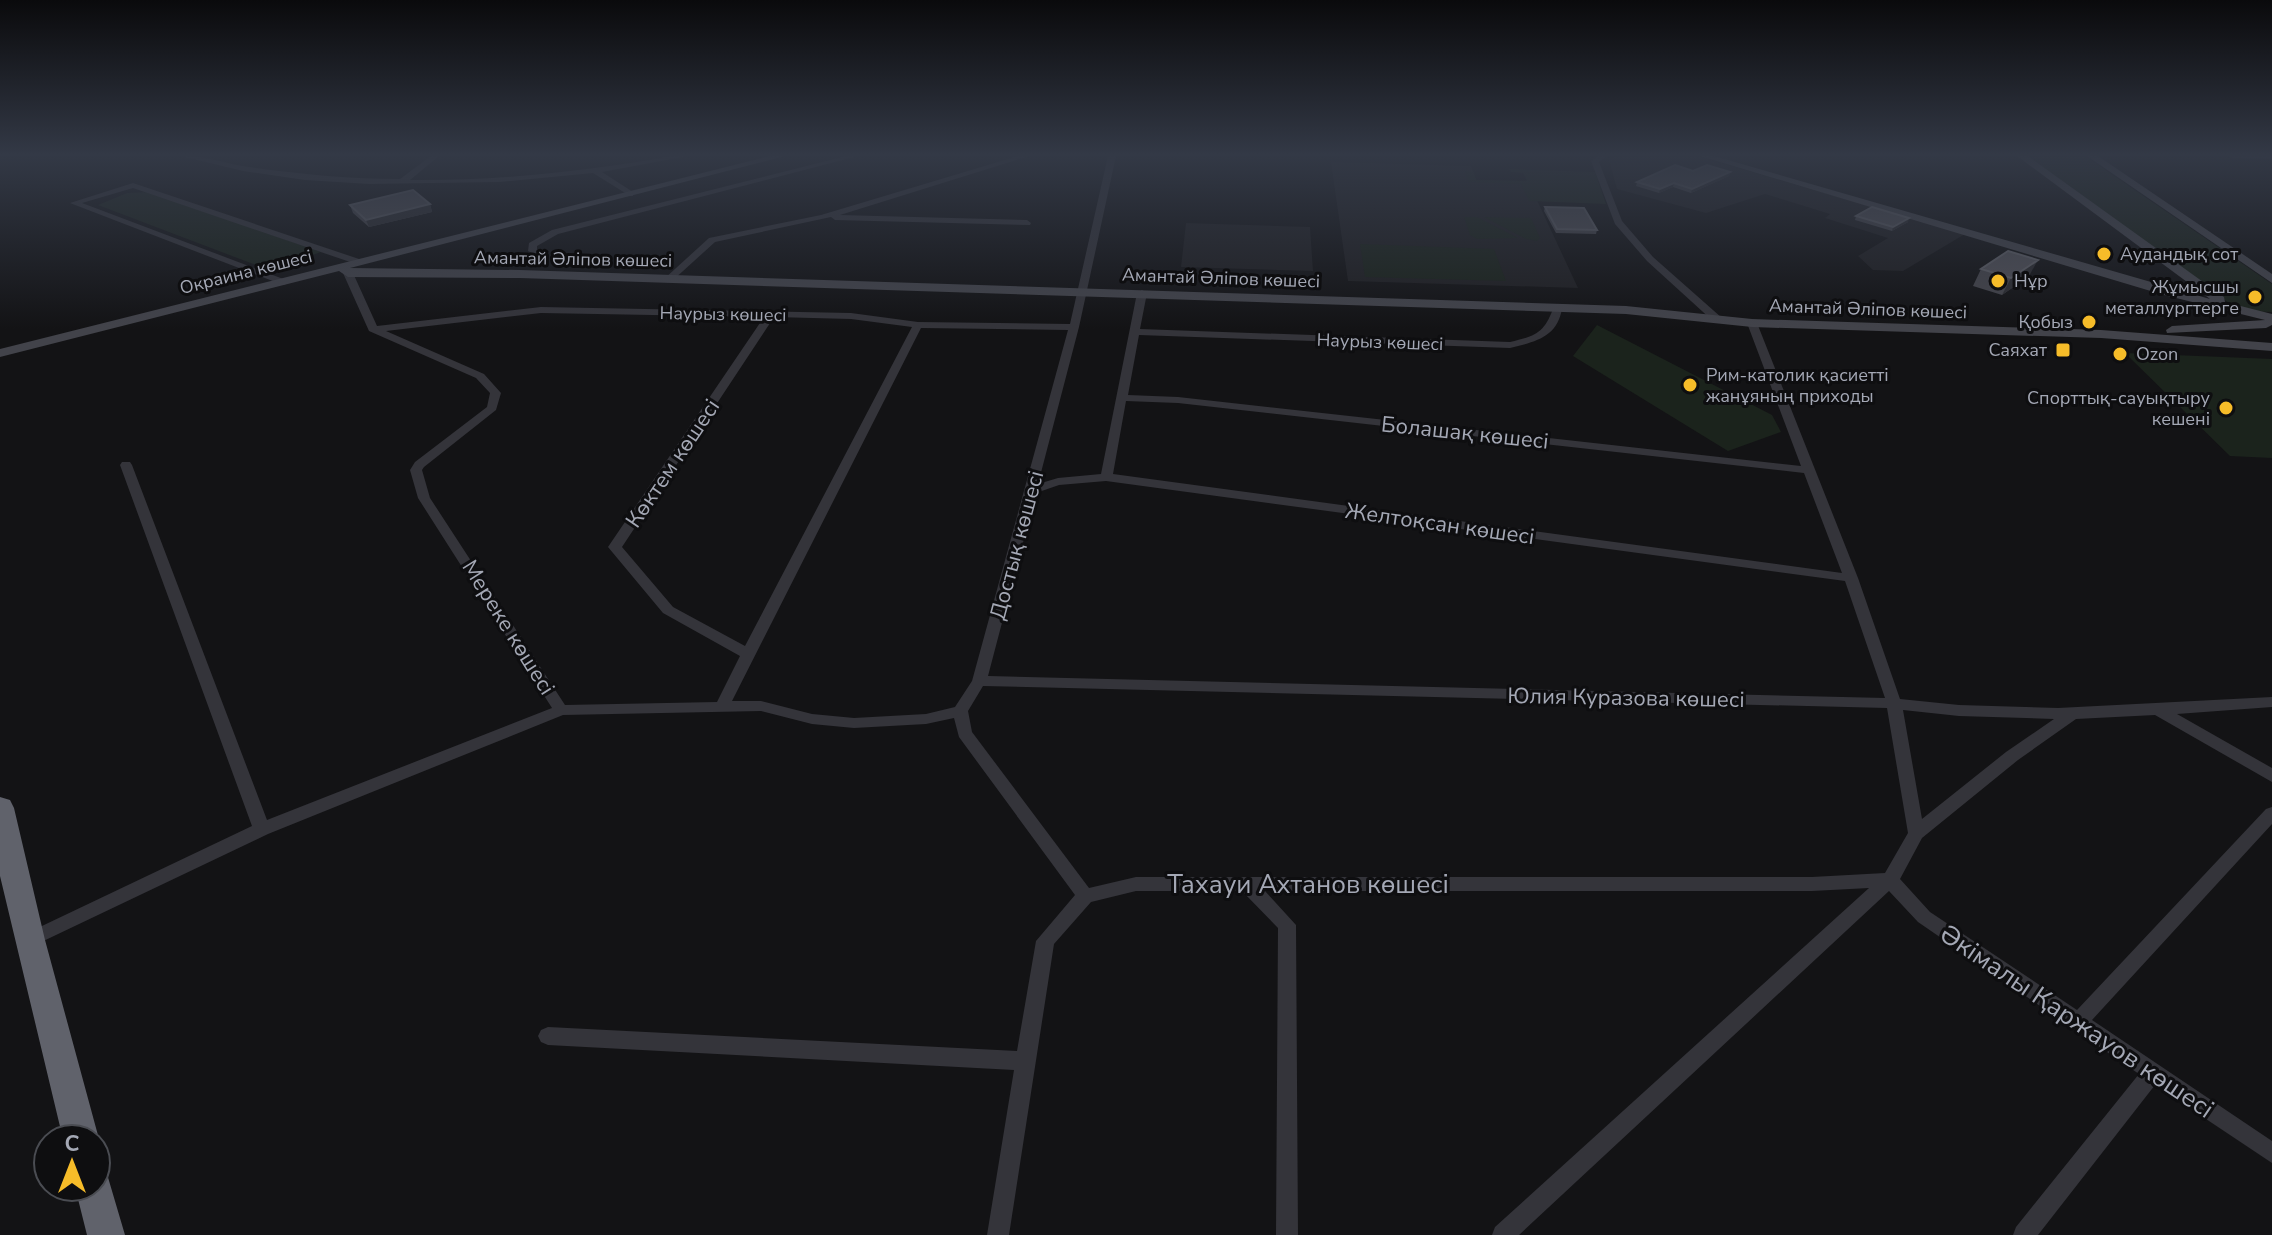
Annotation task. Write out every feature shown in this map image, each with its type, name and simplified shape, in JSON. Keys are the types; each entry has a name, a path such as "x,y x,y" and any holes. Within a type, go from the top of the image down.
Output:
{"highway":[{"path":"0,808 29,940 77,1123"},
{"path":"98,1203 106,1235"}],"main road":[{"name":"Окраина көшесі","path":"0,353 283,282 344,270 359,262 552,214"},
{"path":"1901,214 2213,303 2267,326"},
{"path":"2097,214 2213,303"},
{"path":"2176,214 2272,279"},
{"name":"Амантай Әліпов көшесі","path":"344,270 1641,311 1752,323 2101,334 2272,347"},
{"path":"2168,292 2213,303 2267,326"},
{"path":"2192,297 2242,313"},
{"path":"2158,330 2195,320 2213,303"},
{"name":"Амантай Әліпов көшесі","path":"2101,334 2267,326"}],"street":[{"path":"102,214 283,282"},
{"path":"217,214 359,262"},
{"path":"541,254 533,251 532,245 555,232 627,214"},
{"path":"669,279 712,240 834,214"},
{"name":"Достық көшесі","path":"960,711 979,681 1074,327 1099,214"},
{"path":"1615,214 1640,249 1718,320"},
{"path":"823,217 1027,223"},
{"path":"344,270 373,329"},
{"path":"1106,477 1142,293"},
{"name":"Наурыз көшесі","path":"1134,332 1510,345 1547,333 1557,319 1557,308"},
{"name":"Наурыз көшесі","path":"373,329 541,310 851,316 918,325 1074,327"},
{"name":"Көктем көшесі","path":"748,654 668,610 615,547 771,315"},
{"path":"1752,323 1851,578 1894,703 1916,833"},
{"path":"723,704 918,325"},
{"name":"Мереке көшесі","path":"373,329 480,376 496,393 492,408 419,465 418,479 424,498 561,710 610,711 723,704 761,706 812,719 854,723 926,719 960,711"},
{"name":"Болашақ көшесі","path":"1122,398 1194,402 1809,470"},
{"path":"126,465 262,829"},
{"name":"Желтоқсан көшесі","path":"1030,491 1058,482 1106,477 1851,578"},
{"name":"Юлия Куразова көшесі","path":"979,681 1894,703 1927,709 2158,710 2220,703 2272,702"},
{"path":"29,940 262,829 561,710"},
{"path":"2158,710 2272,776"},
{"path":"960,711 965,733 1085,896 1045,941 998,1235"},
{"path":"1503,1235 1890,880 1916,833 2012,756 2075,711"},
{"path":"2078,1022 2272,813"},
{"name":"Тахауи Ахтанов көшесі","path":"1085,896 1136,884 1812,884 1890,880"},
{"name":"Әкімалы Қаржауов көшесі","path":"1890,880 1924,917 2272,1153"},
{"path":"1248,886 1287,925 1287,1235"},
{"path":"548,1036 1024,1061"},
{"path":"2024,1235 2153,1072"}],"shaded area":[{"path":"121,214 211,214 321,252 279,267 261,267"},
{"path":"1338,214 1543,214 1578,288 1348,281"},
{"path":"1830,214 1895,214 1965,234 1903,271 1873,270 1858,256 1888,238 1825,218"},
{"path":"2107,214 2169,214 2272,284 2272,312 2240,311"},
{"path":"1464,217 1477,217 1518,238 1477,239 1470,235"},
{"path":"1484,217 1531,218 1540,238 1537,241 1526,239"},
{"path":"1186,223 1310,227 1313,271 1181,267"},
{"path":"1360,244 1494,249 1506,281 1365,277"},
{"name":"Рим-католик қасиетті жанұяның приходы","path":"1597,325 1772,415 1781,432 1728,451 1573,356"},
{"name":"Спорттық-сауықтыру кешені","path":"2125,353 2272,359 2272,458 2230,456"}],"building":[{"path":"359,214 391,214 366,220"},
{"path":"1549,214 1587,214 1597,230 1557,229"},
{"path":"1894,214 1909,218 1893,227 1856,216"},
{"path":"2008,251 2038,260 2011,278 1981,269"}],"place":[{"name":"Аудандық сот","path":"2104,254"},
{"name":"Нұр","path":"1998,281"},
{"name":"Жұмысшы металлургтерге","path":"2255,297"},
{"name":"Қобыз","path":"2089,322"},
{"name":"Саяхат","path":"2063,350"},
{"name":"Ozon","path":"2120,354"},
{"name":"Рим-католик қасиетті жанұяның приходы","path":"1690,385"},
{"name":"Спорттық-сауықтыру кешені","path":"2226,408"}]}
